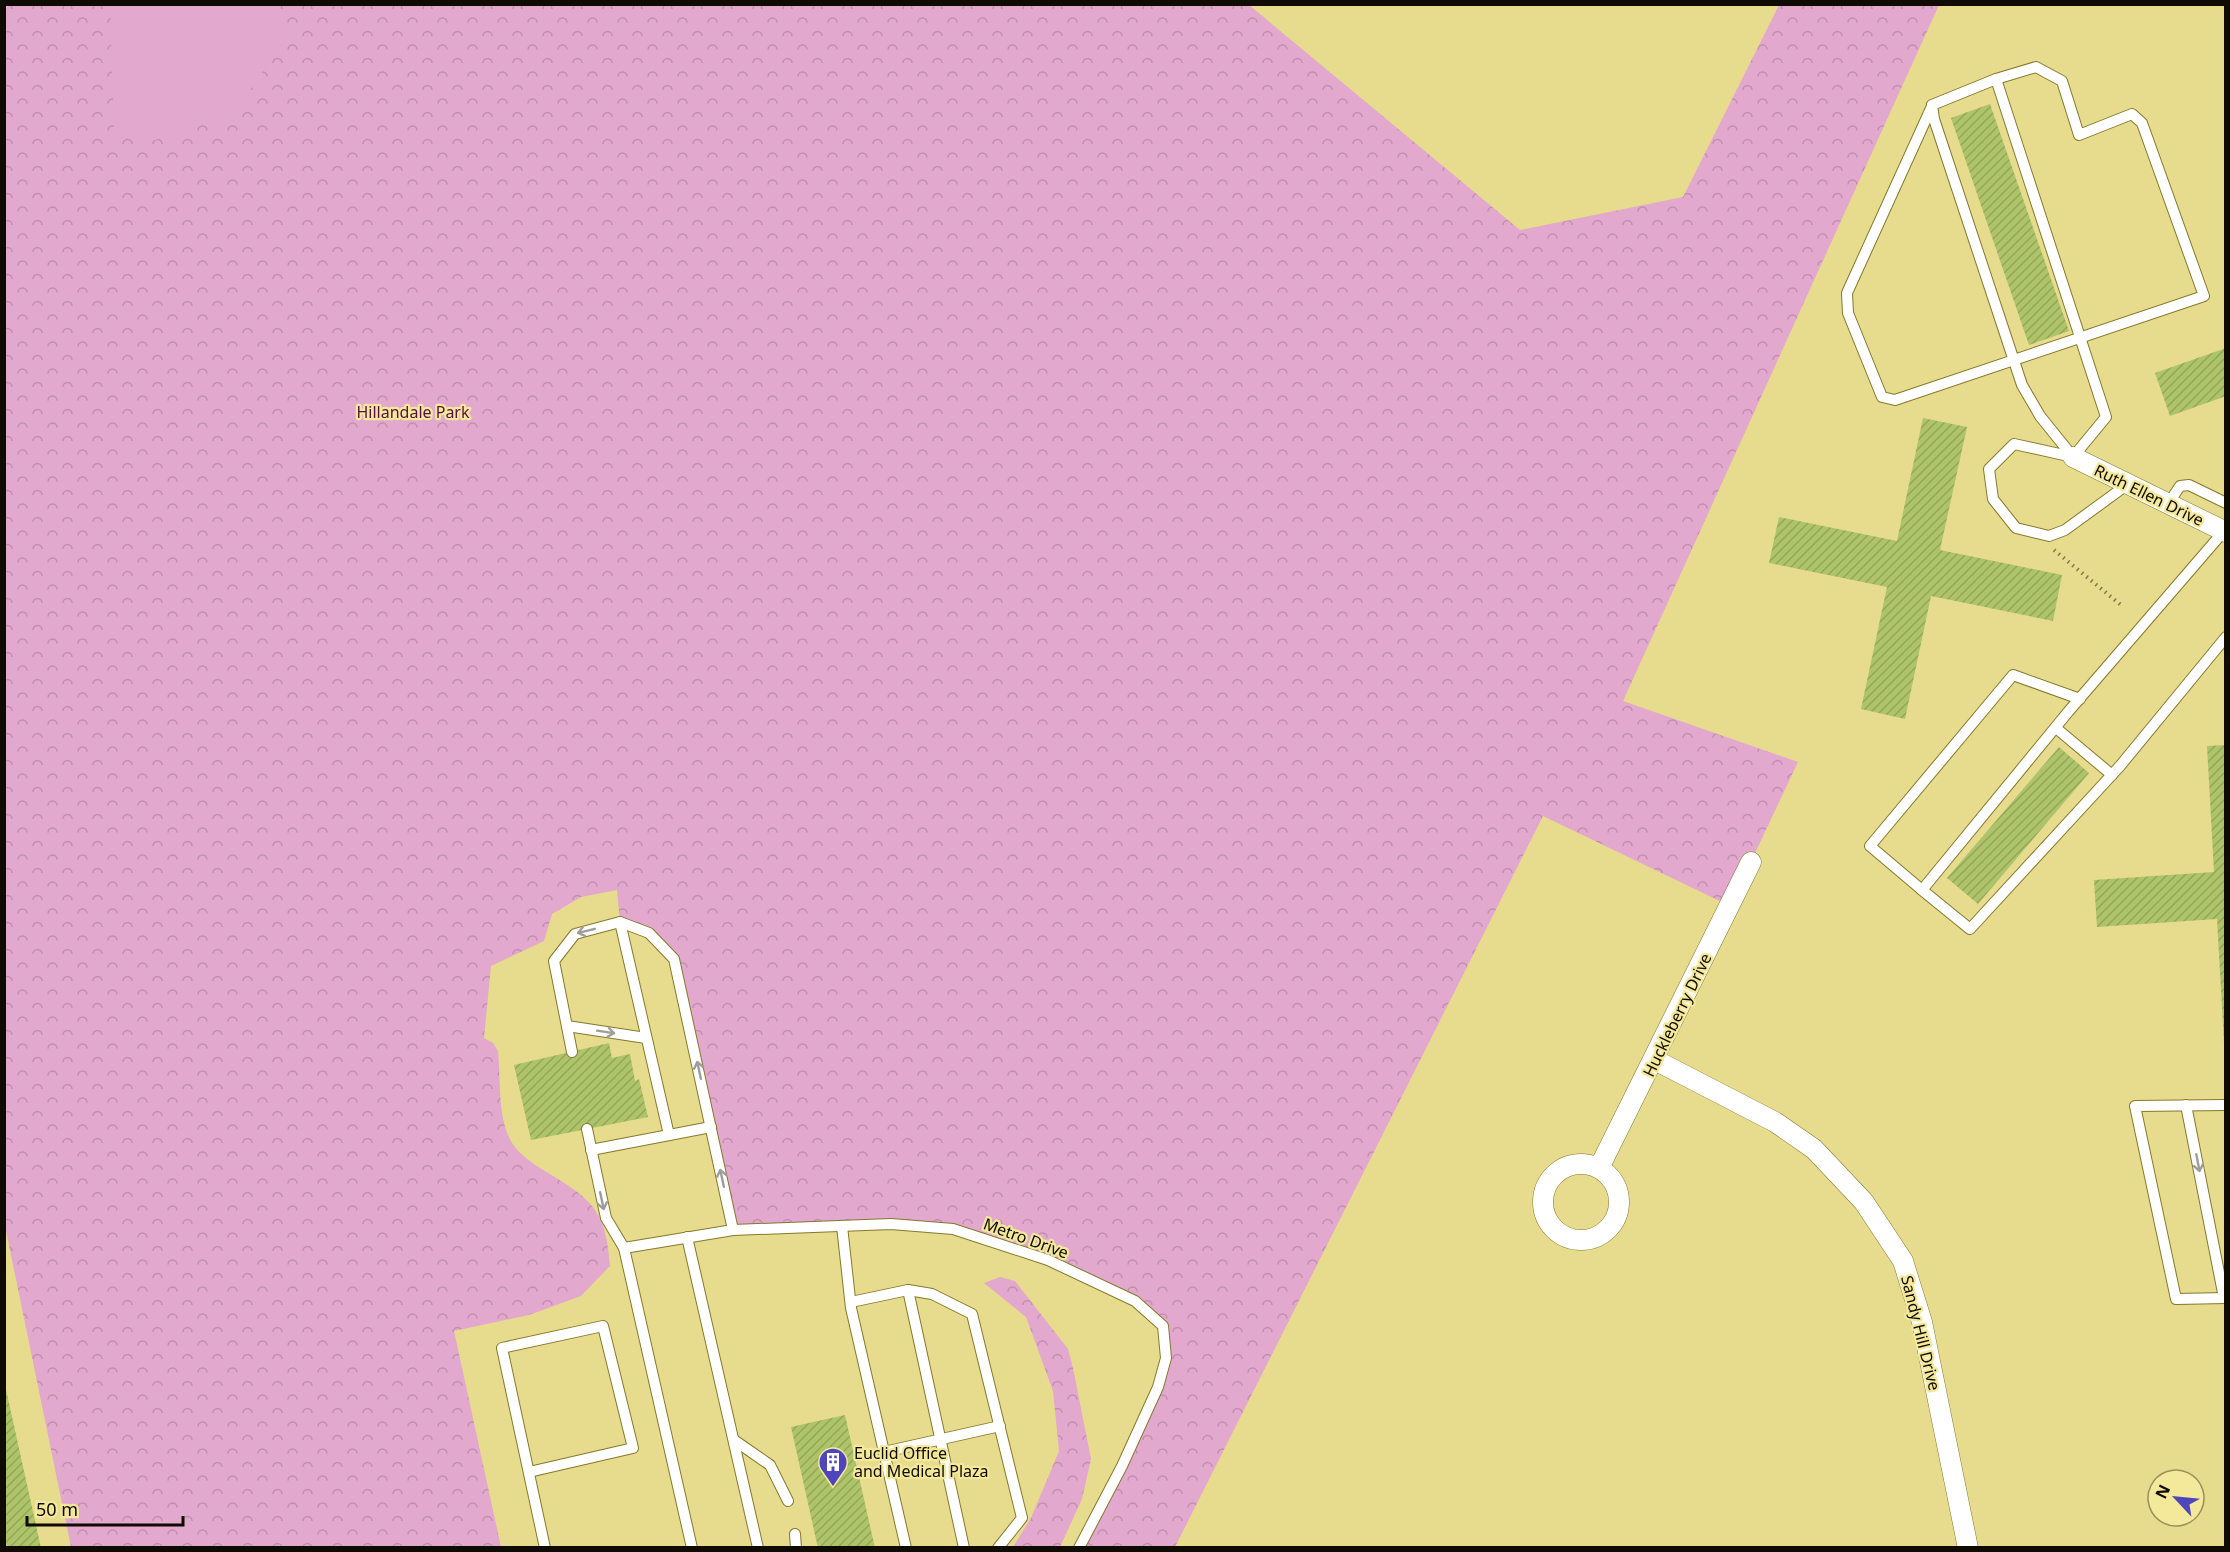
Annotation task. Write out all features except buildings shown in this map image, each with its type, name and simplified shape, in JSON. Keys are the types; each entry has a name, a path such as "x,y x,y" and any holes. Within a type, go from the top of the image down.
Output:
{"street":[{"name":"Ruth Ellen Drive","path":"2073,457 2225,532"},
{"name":"Huckleberry Drive","path":"1600,1166 1655,1060 1751,862"},
{"name":"Sandy Hill Drive","path":"1655,1060 1775,1122 1814,1149 1864,1202 1903,1261 1922,1322 1968,1548"}],"lane":[{"path":"2036,67 2062,81 2079,135 2132,114 2142,123 2204,296 1895,400 1882,397 1848,313 1847,293 1932,105 1996,79 2036,67"},
{"path":"1996,79 2106,417 2073,457"},
{"path":"1932,105 1934,119 2022,385 2040,416 2073,457"},
{"path":"2073,457 2014,444 1989,469 1993,499 2016,528 2049,536 2065,530 2128,484"},
{"path":"2168,504 2180,486 2189,485 2226,503"},
{"path":"1923,890 2080,699 2225,532"},
{"path":"2080,699 2013,675 1870,846 1970,929 2112,775 2226,637"},
{"path":"2056,728 2112,775"},
{"path":"620,922 669,1135"},
{"path":"572,1052 554,961 575,934 620,922 649,933 675,959 733,1230"},
{"path":"567,1026 646,1038"},
{"path":"2186,1105 2225,1298 2176,1299 2135,1106 2186,1105 2226,1105"},
{"path":"591,1150 711,1127"},
{"path":"587,1129 606,1218 624,1248 692,1548"},
{"name":"Metro Drive","path":"624,1248 733,1230 891,1224 953,1229 1048,1260 1135,1302 1163,1326 1166,1358 1158,1387 1122,1466 1079,1548"},
{"path":"842,1226 851,1302 906,1548"},
{"path":"687,1237 758,1548"},
{"path":"851,1302 908,1290 932,1294 972,1314 1022,1518 998,1548"},
{"path":"908,1290 964,1548"},
{"path":"529,1472 633,1448 603,1326 502,1348 545,1548"},
{"path":"884,1452 1000,1426"},
{"path":"734,1440 770,1465 788,1501"},
{"path":"795,1534 796,1548"}],"path":[{"path":"2050,547 2121,605"}],"green space":[{"name":"Hillandale Park","path":"4,5 1249,5 1520,230 1683,197 1779,5 1939,5 1623,701 1798,762 1730,906 1543,816 1175,1547 1079,1547 1166,1358 1163,1326 1135,1301 1048,1260 953,1229 733,1230 674,959 649,933 620,922 617,890 581,897 552,914 544,941 491,966 484,1038 493,1043 498,1051 500,1098 507,1133 515,1147 526,1158 584,1197 593,1207 604,1230 610,1266 581,1296 529,1315 454,1331 501,1547 71,1547 4,1221"},
{"path":"110,5 279,5 287,37 233,114 152,141 114,136"},
{"path":"1000,1277 1015,1281 1068,1349 1073,1368 1091,1459 1082,1499 1060,1547 1013,1547 1031,1518 1059,1451 1053,1391 1026,1317 984,1283"}],"place":[{"name":"Euclid Office and Medical Plaza","path":"833,1488"}]}
